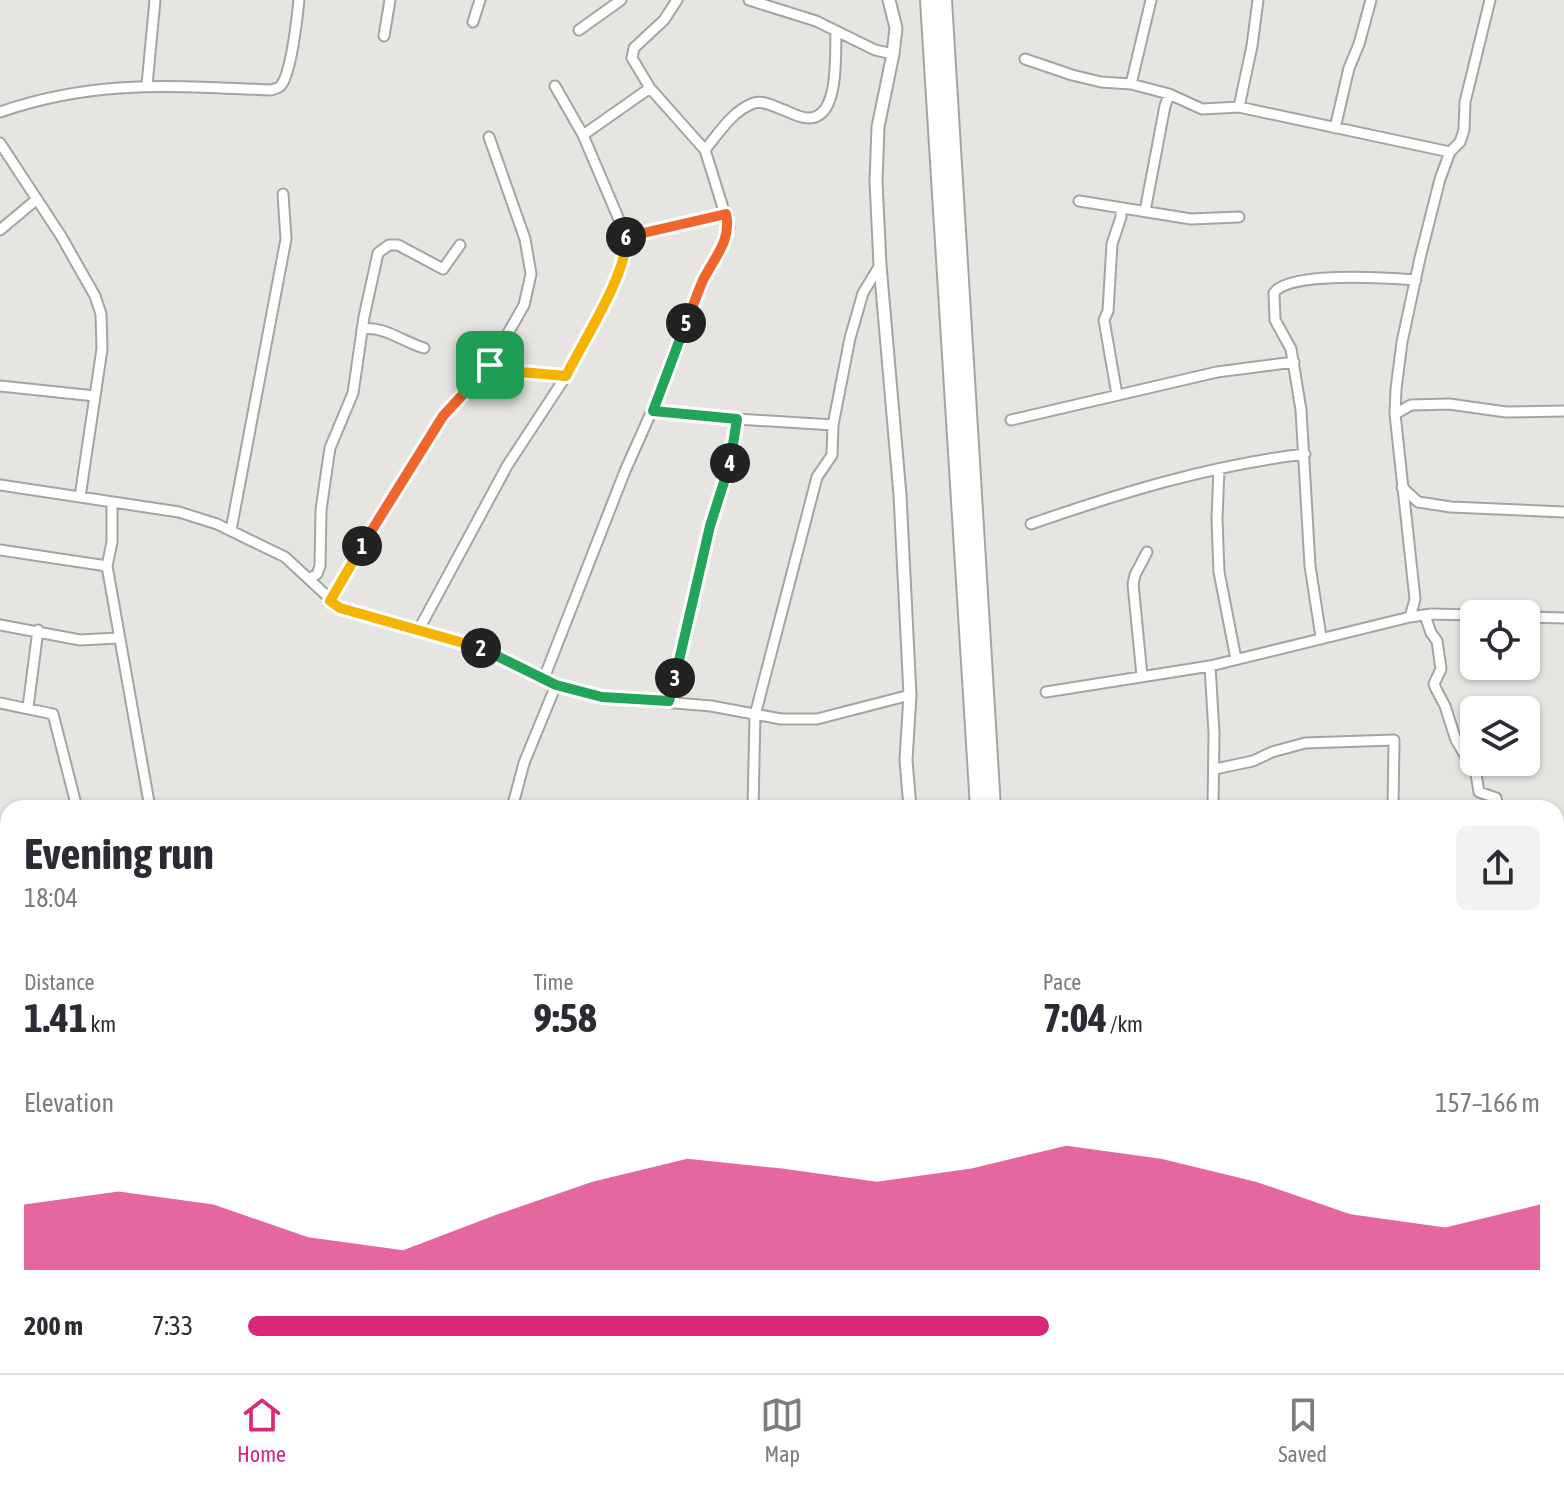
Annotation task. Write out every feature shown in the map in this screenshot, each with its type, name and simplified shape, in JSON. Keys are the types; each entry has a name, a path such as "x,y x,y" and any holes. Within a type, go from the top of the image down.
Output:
{"highway":[{"path":"929,0 979,800"},
{"path":"943,0 992,800"}],"street":[{"path":"147,85 155,0"},
{"path":"0,112 71,92 147,85 278,88 284,80 299,0"},
{"path":"384,36 390,0"},
{"path":"473,22 480,0"},
{"path":"579,30 621,0"},
{"path":"544,678 625,471 653,411 703,281 727,237 729,227 705,150 650,88 632,58 632,53 664,20 677,0"},
{"path":"749,0 816,21 875,50 893,54"},
{"path":"889,0 896,28 878,127 876,181 880,265 900,495 910,695 906,760 909,800"},
{"path":"1131,84 1151,0"},
{"path":"1239,107 1258,0"},
{"path":"1335,128 1349,68 1371,0"},
{"path":"1410,617 1415,599 1395,414 1402,342 1440,179 1450,152 1460,142 1464,130 1465,102 1490,0"},
{"path":"705,150 727,123 755,103 806,118 821,114 830,103 834,84 836,32"},
{"path":"1025,59 1072,75 1101,82 1131,84 1169,94 1202,109 1239,107 1450,152"},
{"path":"418,631 507,466 566,376 621,270 627,248 626,236 583,135 555,86"},
{"path":"583,135 650,88"},
{"path":"1145,211 1169,94"},
{"path":"330,601 443,416 490,365 524,305 531,274 525,239 489,137"},
{"path":"0,143 95,296 103,332 80,497"},
{"path":"231,530 286,239 283,194"},
{"path":"0,230 37,199"},
{"path":"1079,201 1191,219 1239,217"},
{"path":"1117,395 1104,320 1108,311 1112,244 1120,223 1121,208"},
{"path":"626,236 726,214"},
{"path":"309,579 317,574 320,566 321,510 330,448 353,393 378,253 384,247 398,245 443,269 460,245"},
{"path":"753,800 755,715 817,477 832,455 833,425 850,338 863,293 880,265"},
{"path":"1321,637 1310,566 1305,454 1294,362 1291,349 1275,320 1273,304 1277,288 1351,276 1416,280"},
{"path":"362,329 376,328 424,348"},
{"path":"1011,420 1217,372 1294,362"},
{"path":"490,365 510,371 566,376"},
{"path":"0,386 95,396"},
{"path":"1396,389 1411,405"},
{"path":"1395,414 1411,405 1449,404 1506,412 1564,411"},
{"path":"653,411 833,425"},
{"path":"669,701 710,526 728,476 737,419"},
{"path":"1031,524 1091,503 1219,469 1305,454"},
{"path":"1219,469 1219,572 1236,659"},
{"path":"0,485 179,512 231,530 285,557 340,608 483,649 556,685 602,697 711,706 781,719 817,719 910,695"},
{"path":"1402,487 1418,502 1451,507 1564,512"},
{"path":"1404,509 1418,502"},
{"path":"112,504 112,542 107,566 149,800"},
{"path":"0,550 107,566"},
{"path":"1142,676 1133,584 1147,552"},
{"path":"1415,599 1428,614 1431,633 1437,641 1441,669 1434,684 1456,740 1476,774 1479,792 1496,800"},
{"path":"1046,692 1210,666 1410,617 1460,615"},
{"path":"1540,617 1564,618"},
{"path":"0,625 80,640 118,638"},
{"path":"28,707 38,630"},
{"path":"1210,666 1213,800"},
{"path":"514,800 524,763 556,685"},
{"path":"0,703 48,711 55,717 75,800"},
{"path":"1215,769 1253,761 1305,743 1394,740 1393,800"}],"route":[{"path":"726,214 729,227 727,237 703,281 653,411 737,419 728,476 696,579 669,701 602,697 556,685 483,649 340,608 330,601 443,416 490,365 501,370 566,376 621,270 627,248 626,236 726,214"}]}
